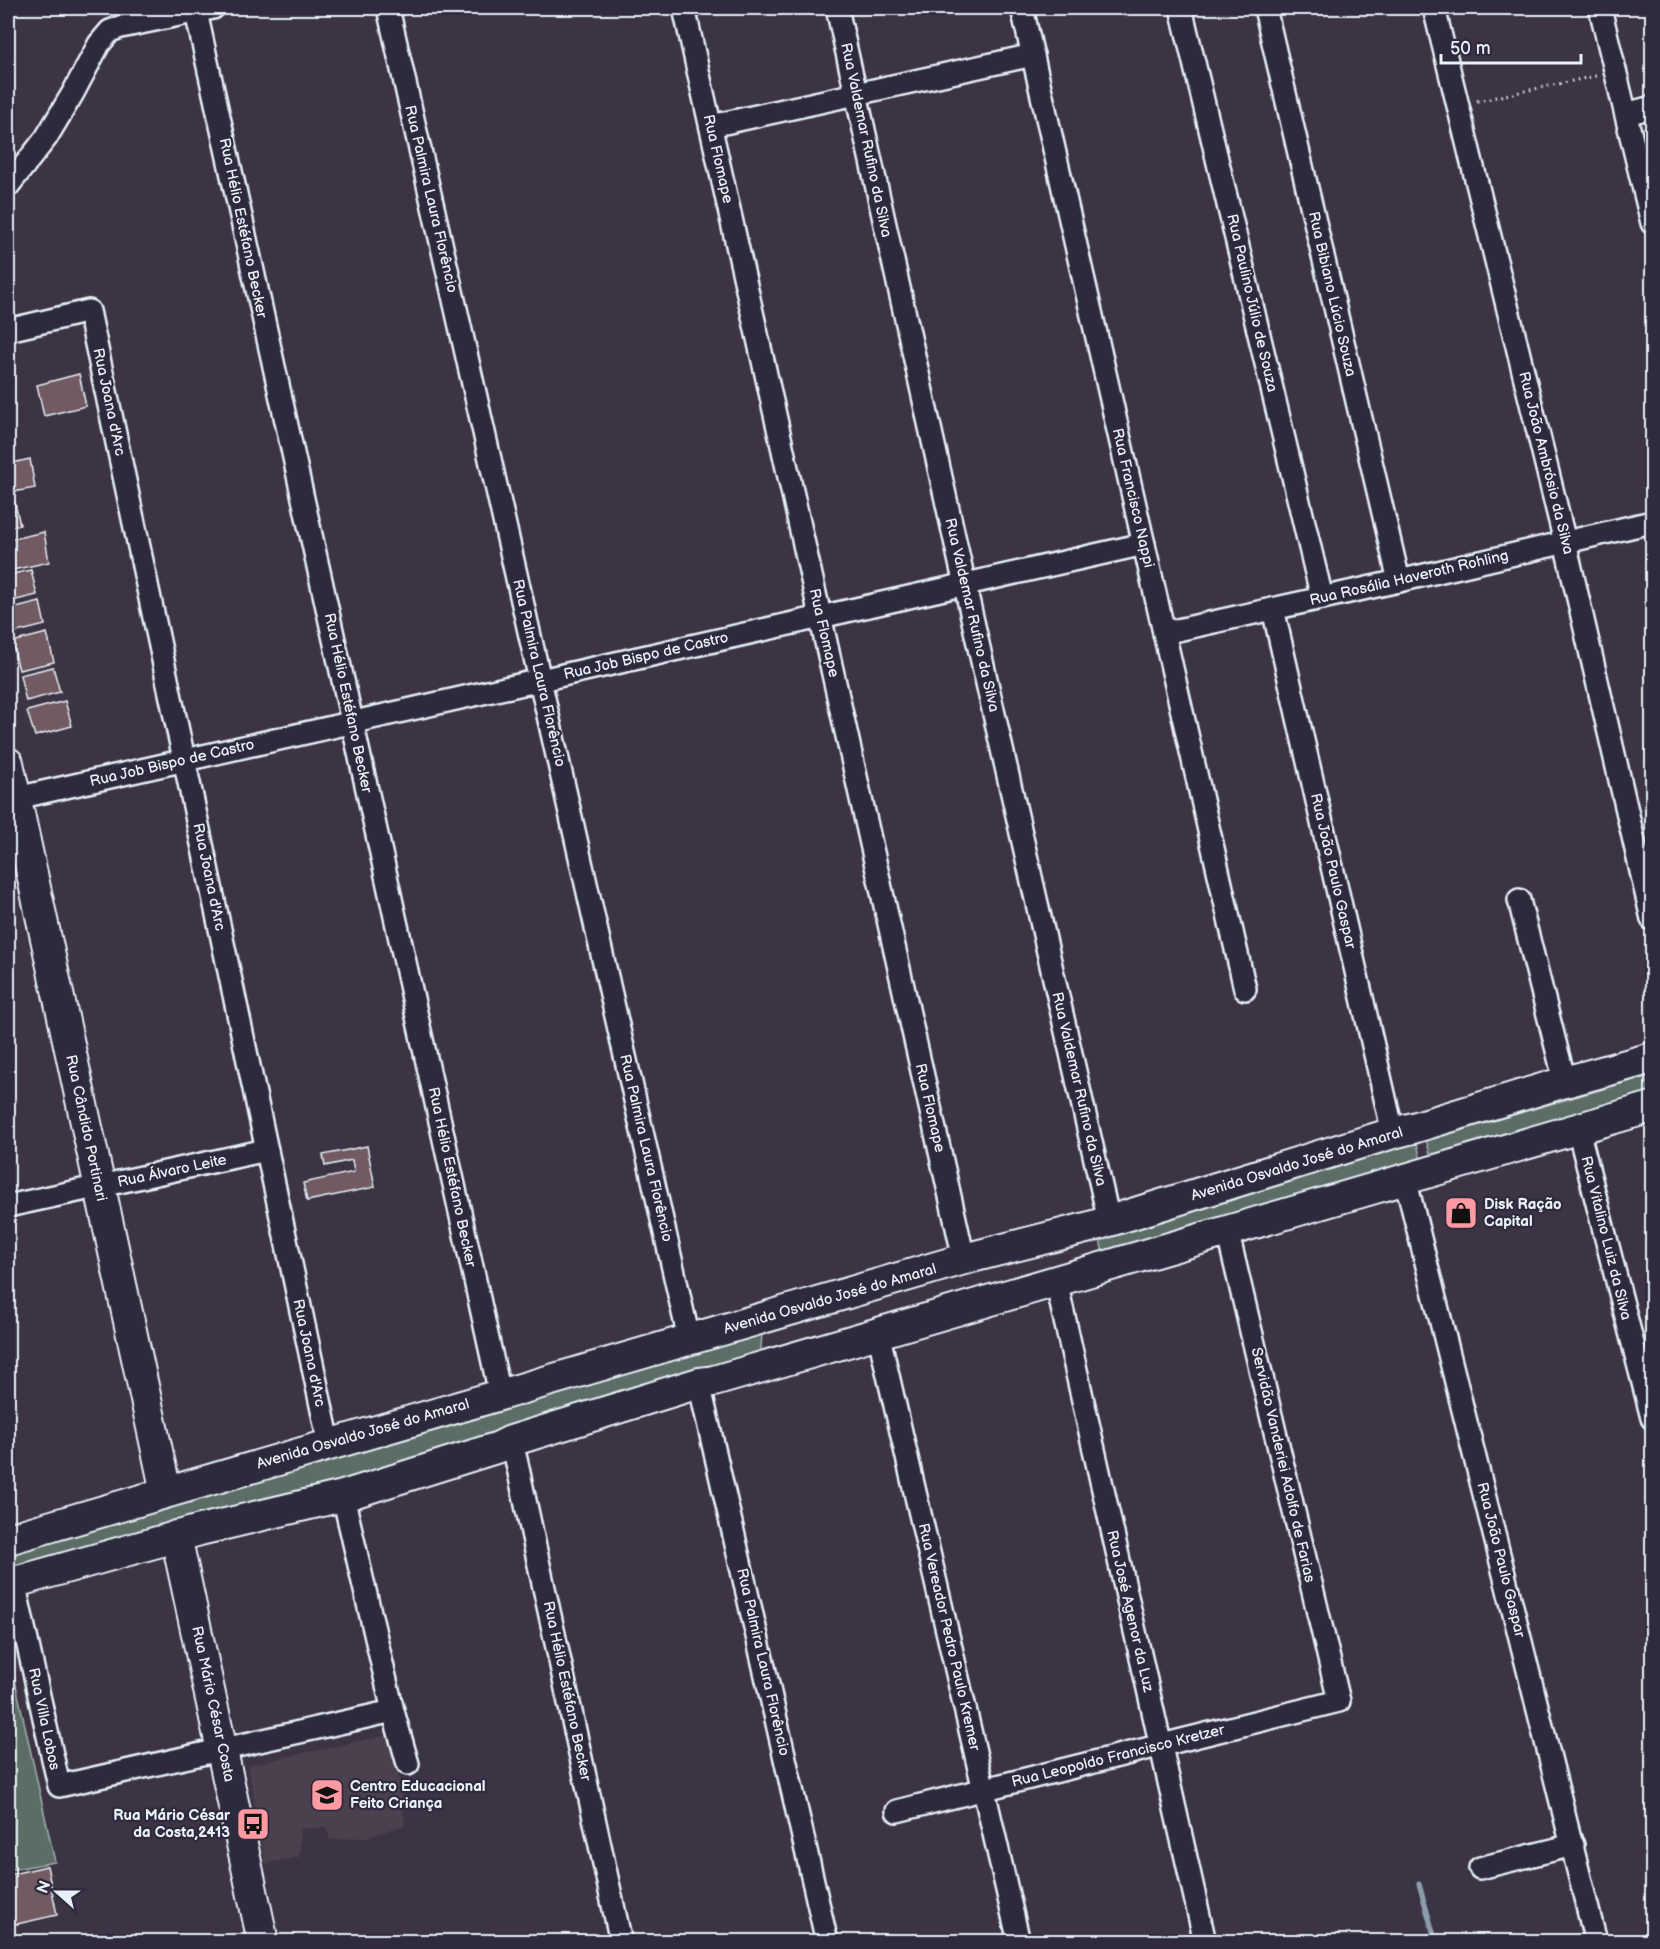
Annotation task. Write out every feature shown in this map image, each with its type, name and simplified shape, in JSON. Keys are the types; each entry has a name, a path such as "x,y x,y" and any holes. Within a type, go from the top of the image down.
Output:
{"main road":[{"name":"Rua Cândido Portinari","path":"8,764 11,799 166,1492"},
{"name":"Avenida Osvaldo José do Amaral","path":"8,1539 329,1443 964,1259 1109,1221 1393,1133 1653,1058"},
{"path":"11,1583 176,1536 343,1496 699,1383 714,1381 1653,1107"},
{"path":"794,1309 788,1316 783,1333 785,1342 797,1355"},
{"name":"Rua Mário César Costa","path":"176,1536 263,1941"}],"street":[{"name":"Rua Palmira Laura Florêncio","path":"388,8 689,1340"},
{"name":"Rua Flomape","path":"684,8 964,1259"},
{"name":"Rua Valdemar Rufino da Silva","path":"837,8 1109,1221"},
{"name":"Rua Francisco Nappi","path":"1022,8 1245,989"},
{"name":"Rua Paulino Júlio de Souza","path":"1181,8 1322,598"},
{"name":"Rua Bibiano Lúcio Souza","path":"1265,8 1399,581"},
{"name":"Rua João Ambrósio da Silva","path":"1434,8 1565,542 1653,919"},
{"path":"1600,8 1653,223"},
{"path":"8,186 46,138 104,37 120,27 205,10"},
{"name":"Rua Hélio Estéfano Becker","path":"205,10 352,722 500,1394"},
{"path":"711,126 1033,55"},
{"path":"1626,114 1653,107"},
{"name":"Rua Joana d'Arc","path":"8,330 89,311 329,1443"},
{"name":"Rua Rosália Haveroth Rohling","path":"1164,633 1653,522"},
{"name":"Rua Job Bispo de Castro","path":"11,799 1144,544"},
{"name":"Rua João Paulo Gaspar","path":"1273,609 1393,1133"},
{"path":"1519,900 1565,1082"},
{"name":"Rua Vitalino Luiz da Silva","path":"1578,1129 1653,1418"},
{"name":"Rua Álvaro Leite","path":"8,1206 267,1150"},
{"name":"Rua João Paulo Gaspar","path":"1405,1178 1596,1941"},
{"name":"Servidão Vanderiei Adolfo de Farias","path":"1227,1230 1339,1701"},
{"name":"Rua José Agenor da Luz","path":"1056,1281 1205,1941"},
{"name":"Rua Vereador Pedro Paulo Kremer","path":"878,1332 1019,1941"},
{"name":"Rua Palmira Laura Florêncio","path":"699,1383 827,1941"},
{"name":"Rua Hélio Estéfano Becker","path":"511,1441 621,1941"},
{"path":"343,1496 393,1711 408,1764"},
{"name":"Rua Villa Lobos","path":"11,1583 59,1786 222,1750"},
{"name":"Rua Leopoldo Francisco Kretzer","path":"897,1811 1339,1701"},
{"path":"222,1750 393,1711"},
{"path":"1480,1868 1573,1845"}],"path":[{"path":"1458,105 1616,71"}],"shaded area":[{"name":"Centro Educacional Feito Criança","path":"393,1734 405,1825 367,1837 330,1840 326,1827 301,1829 299,1857 265,1864 248,1765"}],"green space":[{"path":"1652,125 1652,166 1643,128"},
{"path":"1652,1075 1652,1098 1432,1160 1426,1140"},
{"path":"1416,1140 1422,1164 1104,1258 1099,1235"},
{"path":"762,1334 763,1358 8,1579 17,1550"},
{"path":"8,1649 55,1862 8,1870"}],"building":[{"path":"79,374 86,406 44,416 37,385"},
{"path":"30,459 35,488 8,493 8,464"},
{"path":"15,503 20,525 8,527 8,504"},
{"path":"44,532 49,562 8,571 8,540"},
{"path":"31,570 37,595 8,602 8,575"},
{"path":"40,602 45,625 9,634 8,610"},
{"path":"47,633 54,662 19,670 12,642"},
{"path":"53,667 60,692 26,701 20,675"},
{"path":"65,701 72,726 35,736 27,711"},
{"path":"367,1146 375,1187 307,1201 303,1183 354,1172 352,1160 325,1166 323,1155"},
{"path":"47,1866 57,1915 8,1926 8,1875"}],"waterway":[{"path":"1419,1884 1436,1942"}],"place":[{"name":"Disk Ração Capital","path":"1461,1213"},
{"name":"Centro Educacional Feito Criança","path":"327,1795"},
{"name":"Rua Mário César da Costa,2413","path":"253,1824"}]}
